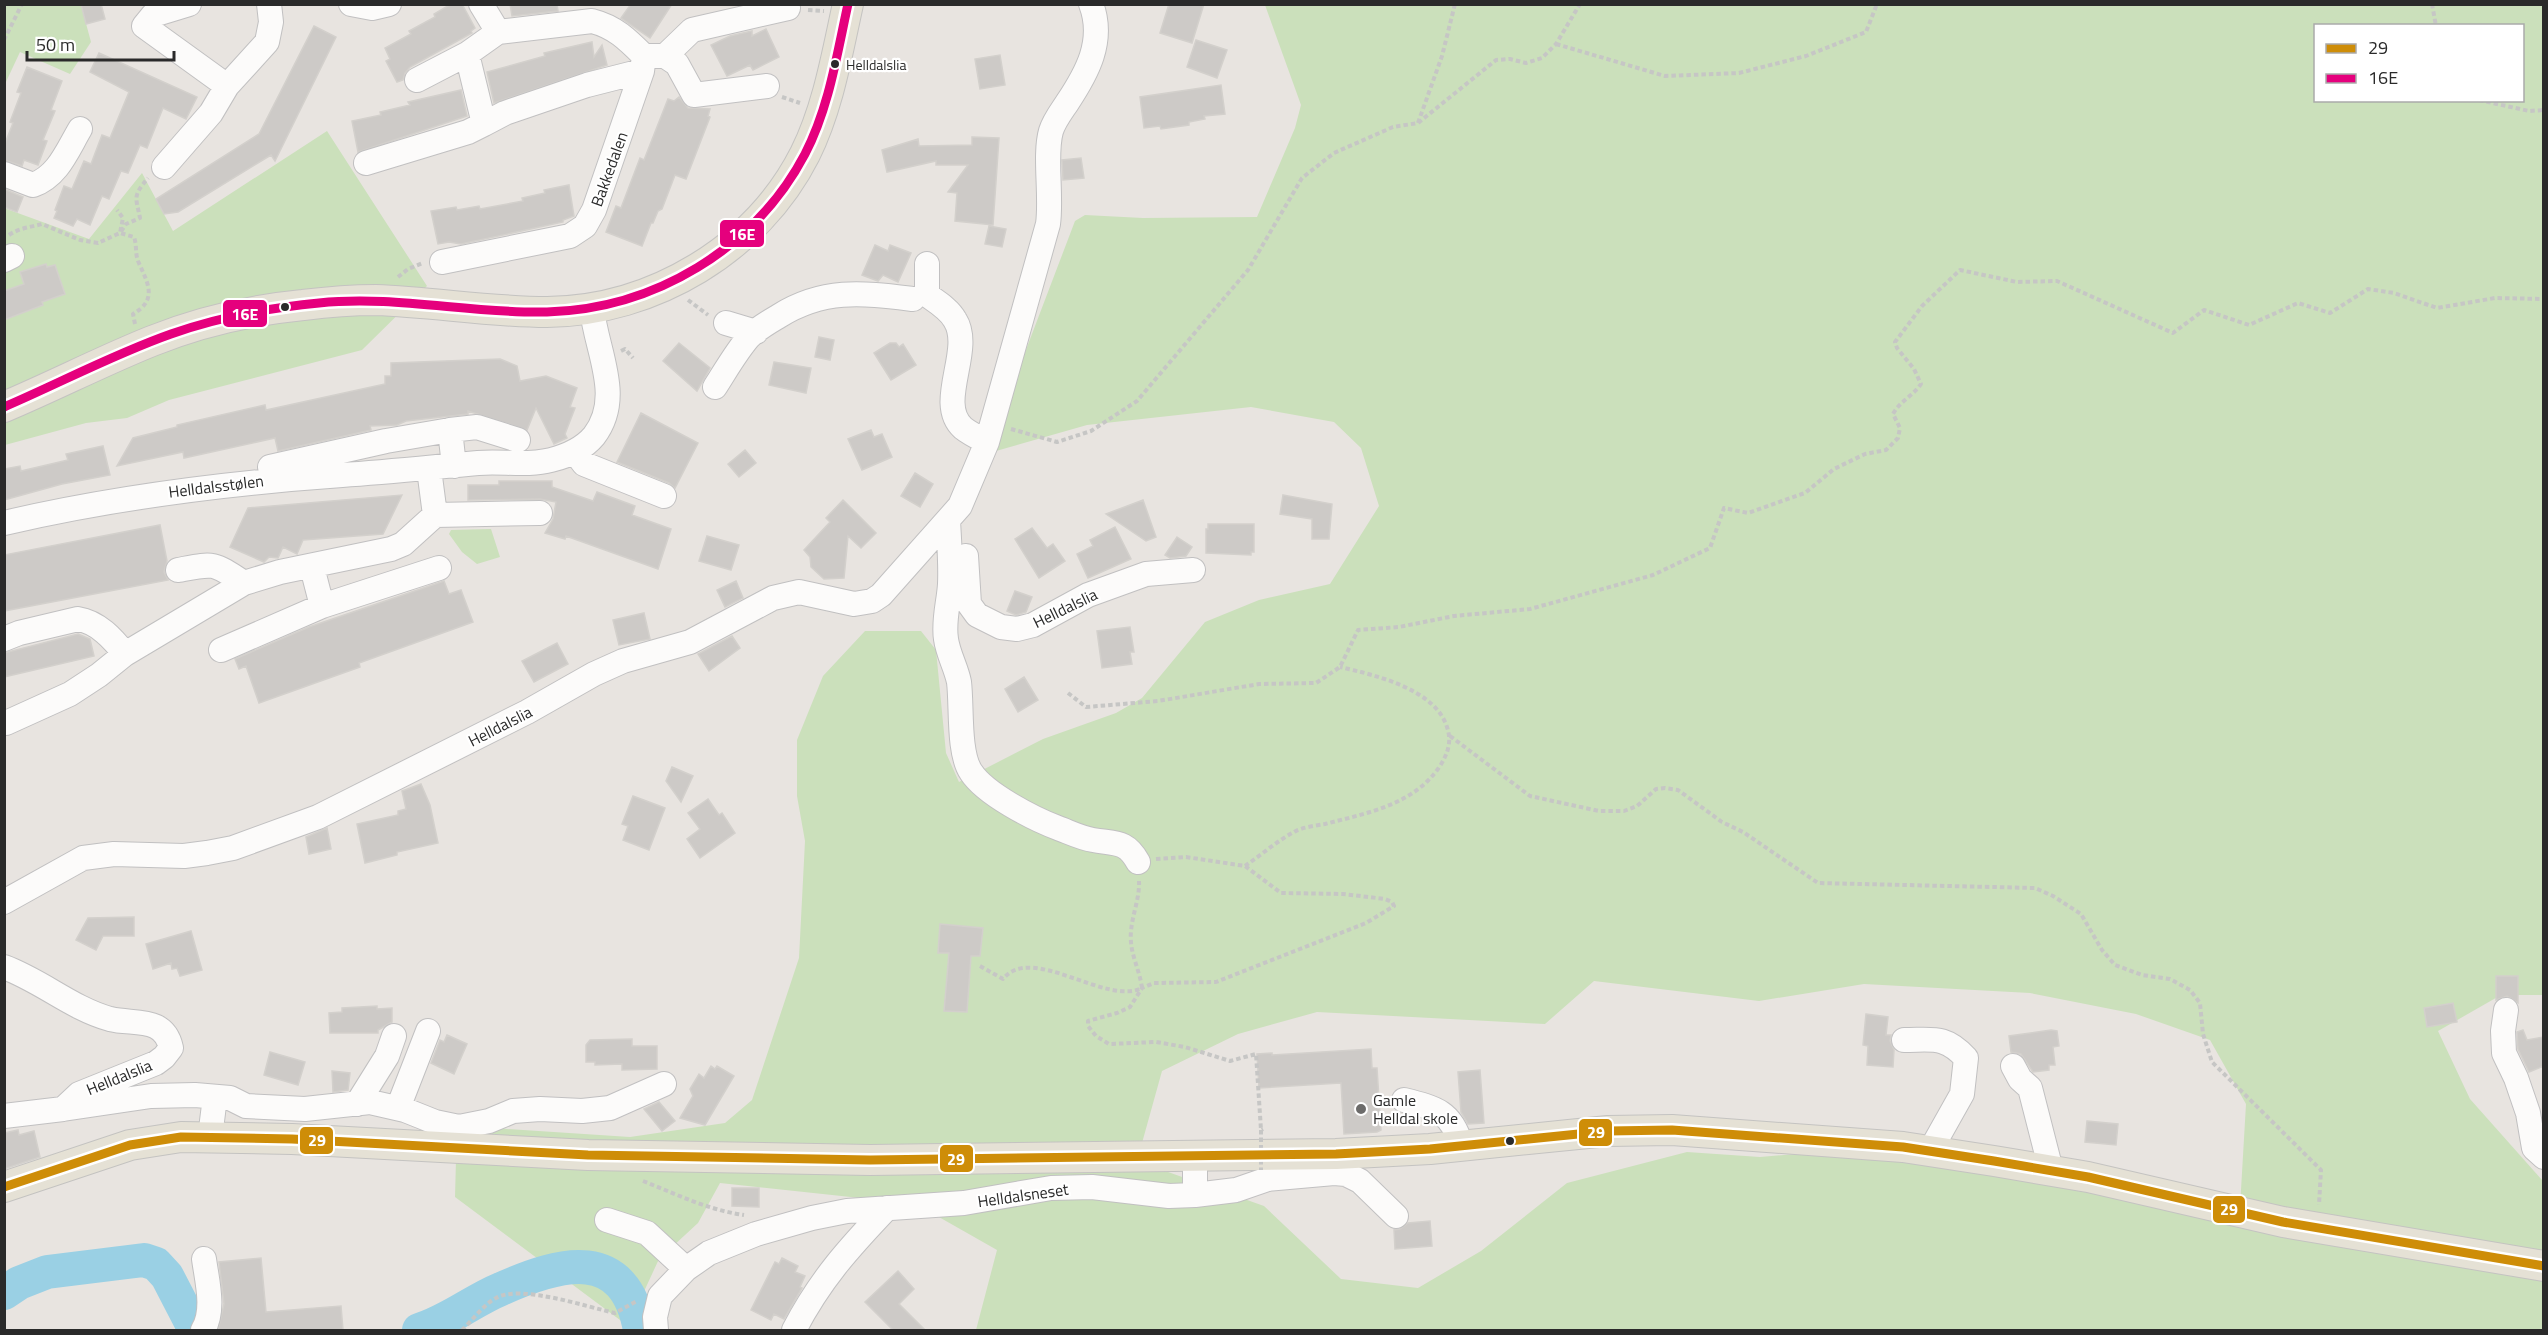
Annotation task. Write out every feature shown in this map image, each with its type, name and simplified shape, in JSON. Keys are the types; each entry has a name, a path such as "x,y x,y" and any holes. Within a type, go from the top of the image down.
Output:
{"main road":[{"path":"4,407 155,340 199,325 269,309 376,300 546,312 592,309 647,293 705,264 751,227 770,207 804,155 814,133 848,4"},
{"path":"4,1187 130,1145 181,1137 292,1139 588,1155 870,1160 1336,1154 1461,1145 1541,1136 1672,1130 1930,1151 2050,1170 2131,1186 2283,1222 2544,1266"}],"street":[{"path":"189,4 153,15 144,26 227,86"},
{"path":"164,167 211,113 227,86 267,42 271,22 268,4"},
{"path":"351,4 372,8 389,4"},
{"path":"481,4 498,32"},
{"name":"Helldalslia","path":"4,902 83,858 114,854 184,856 233,848 301,824 527,712 609,667 684,645 773,598 799,592 854,604 872,601 891,586 954,513 989,433 1048,224 1051,132 1091,60 1098,35 1096,16 1091,4"},
{"name":"Bakkedalen","path":"366,163 468,132 504,113 587,86 650,61 692,30 788,8"},
{"path":"417,80 467,54 498,32 592,21 622,34 650,61 677,64 694,95 767,86"},
{"path":"467,54 484,124"},
{"name":"Bakkedalen","path":"441,262 570,236 585,226 594,210 650,61"},
{"path":"4,174 33,185 46,180 55,170 80,129"},
{"path":"927,264 927,295 943,306 956,321 962,345 953,391 953,408 961,426 989,433"},
{"path":"715,387 733,359 756,332 784,313 812,299 828,295 913,299"},
{"name":"Helldalsstølen","path":"4,523 143,495 229,484 429,470 454,466 549,461 575,452 593,436 605,417 608,385 592,309"},
{"path":"726,323 756,332"},
{"name":"Helldalsstølen","path":"270,467 386,441 477,427 518,440"},
{"path":"450,430 454,466"},
{"path":"575,452 584,464 664,496"},
{"path":"429,470 435,515"},
{"path":"6,723 70,694 125,654 243,583 280,572 312,567 403,544 435,515 540,513"},
{"path":"954,513 945,636 950,660 958,680 962,734 970,772 1004,801 1072,834 1091,840 1118,843 1131,850 1139,869"},
{"name":"Helldalslia","path":"954,513 965,536 969,604 978,615 1001,627 1017,629 1033,625 1088,595 1146,574 1193,570"},
{"path":"178,570 207,564 218,566 243,583"},
{"path":"312,567 322,606"},
{"path":"221,651 322,606 439,568"},
{"path":"4,639 19,633 78,620 87,621 112,638 125,654"},
{"name":"Helldalslia","path":"4,967 23,974 81,1010 112,1019 157,1026 168,1035 171,1048 156,1063 79,1094 63,1108"},
{"path":"2506,1010 2503,1031 2504,1053 2516,1078 2528,1113 2533,1130 2534,1148 2544,1157"},
{"path":"398,1108 428,1031"},
{"path":"357,1104 387,1056 394,1036"},
{"path":"1904,1040 1943,1040 1957,1048 1966,1058 1962,1094 1930,1151"},
{"path":"2013,1066 2020,1079 2030,1088 2050,1170"},
{"name":"Helldalslia","path":"63,1108 151,1096 230,1098 246,1106 305,1109 370,1102 459,1127 489,1121 513,1111 540,1109 582,1111 610,1108 664,1084"},
{"path":"210,1137 215,1097"},
{"path":"1404,1100 1432,1107 1455,1125 1461,1145"},
{"path":"4,1116 63,1108"},
{"path":"1195,1155 1195,1195"},
{"name":"Helldalsneset","path":"656,1330 655,1317 660,1296 686,1269 708,1253 756,1234 847,1211 964,1203 1051,1188 1092,1187 1169,1196 1195,1195 1236,1190 1268,1179 1334,1173 1346,1174 1360,1181 1396,1216"},
{"path":"794,1330 814,1292 887,1208"},
{"path":"607,1220 647,1233 686,1269"},
{"path":"203,1330 206,1325 209,1302 204,1259"}],"path":[{"path":"4,40 22,4"},
{"path":"1418,123 1442,56 1455,4"},
{"path":"989,433 1057,442 1091,431 1137,401 1248,270 1302,178 1334,153 1393,128 1418,123 1496,60 1510,59 1526,63 1542,58 1556,44 1580,4"},
{"path":"1556,44 1665,76 1739,73 1806,56 1866,32 1877,4"},
{"path":"2432,4 2436,24"},
{"path":"2488,102 2529,111 2544,110"},
{"path":"8,250 22,228 34,228 42,224 80,240 98,243 120,233 126,224 140,218 135,201 140,189 158,166 164,167"},
{"path":"117,210 123,218 120,233"},
{"path":"120,233 134,237 138,260 147,280 149,294 143,308 133,314 135,325"},
{"path":"393,283 408,269 422,263 441,262"},
{"path":"1068,693 1086,707 1158,701 1259,684 1316,683 1340,667 1358,630 1399,627 1454,616 1530,609 1653,575 1710,548 1724,508 1748,513 1805,493 1834,469 1865,454 1886,450 1898,438 1900,428 1893,414 1898,405 1915,392 1921,384 1914,369 1896,348 1895,342 1922,306 1960,270 2017,282 2057,281 2173,333 2204,310 2249,325 2298,303 2330,313 2368,289 2394,293 2436,308 2495,298 2544,299"},
{"path":"680,294 714,319 726,323"},
{"path":"1245,866 1295,831 1386,808 1412,794 1434,774 1448,754 1450,736 1444,717 1424,698 1386,677 1340,667"},
{"path":"1450,736 1530,796 1599,811 1624,811 1636,806 1656,789 1678,790 1722,822 1743,832 1818,883 2035,888 2053,896 2081,914 2102,950 2115,965 2142,975 2170,979 2190,990 2200,1003 2203,1034 2212,1062 2321,1170 2319,1206"},
{"path":"980,966 1003,979 1016,969 1026,967 1046,970 1116,991 1133,992 1142,988 1154,983 1216,982 1366,923 1394,906 1392,902 1364,897 1281,893 1245,866 1186,858 1148,859 1139,869 1139,894 1131,930 1131,942 1142,988 1130,1007 1088,1021 1088,1026 1096,1036 1109,1044 1155,1042 1185,1047 1230,1061 1256,1054 1261,1170"},
{"path":"635,1178 705,1206 723,1212 746,1215"},
{"path":"462,1330 495,1298 512,1293 538,1294 615,1313 638,1301"}],"green space":[{"path":"5,5 81,5 91,42 70,74 20,52 5,84"},
{"path":"1265,5 2543,5 2543,995 2501,995 2438,1031 2470,1099 2543,1181 2543,1330 976,1330 997,1250 916,1204 720,1183 698,1223 659,1259 628,1326 455,1197 457,1122 507,1129 630,1137 725,1123 752,1100 799,958 805,841 797,796 797,740 823,676 865,631 921,631 936,650 946,753 959,782 1043,739 1116,713 1142,698 1205,622 1259,600 1330,584 1379,506 1361,448 1334,422 1251,407 1087,425 996,451 1000,418 1075,221 1085,215 1143,218 1257,217 1295,128 1301,105","holes":["1594,981 1759,1001 1864,984 2030,993 2136,1014 2210,1040 2246,1104 2240,1207 1869,1148 1760,1157 1687,1152 1567,1183 1481,1251 1418,1288 1341,1279 1264,1206 1137,1161 1162,1071 1238,1034 1317,1012 1545,1024"]},
{"path":"327,131 427,286 362,350 169,400 127,418 86,423 5,445 4,208 89,239 142,173 173,231"},
{"path":"491,529 500,557 477,564 462,552 449,534 451,530"}],"building":[{"path":"81,4 101,4 105,19 86,24"},
{"path":"451,4 462,4 475,28 471,31 472,33 410,67 403,80 397,82 386,61 390,59 385,48 411,34 409,31 435,17 434,14"},
{"path":"510,4 557,4 558,11 512,16"},
{"path":"631,4 672,4 650,38 621,18"},
{"path":"1169,4 1204,4 1192,43 1160,33"},
{"path":"314,26 336,37 275,161 271,155 178,212 164,214 156,199 259,134"},
{"path":"766,29 779,57 753,70 750,65 727,76 711,45 730,36 752,31 752,36"},
{"path":"1196,40 1227,50 1217,78 1187,67"},
{"path":"592,42 594,57 602,45 607,65 494,103 487,72 545,56 544,53"},
{"path":"99,53 197,97 186,119 163,108 147,148 140,145 128,173 121,171 109,199 102,196 90,225 77,219 73,226 54,218 64,186 72,189 84,161 91,164 102,135 110,138 129,92 90,72"},
{"path":"1000,55 1005,85 980,89 975,59"},
{"path":"27,67 62,81 51,110 55,111 43,140 47,141 38,165 24,160 22,166 4,160 4,146 21,93 17,92"},
{"path":"1221,85 1225,114 1204,116 1205,119 1189,122 1189,125 1161,129 1160,126 1144,128 1140,97"},
{"path":"461,90 467,116 358,152 352,121 381,115 380,112 410,105 408,102"},
{"path":"679,97 688,108 710,109 708,116 710,117 686,179 675,175 662,209 658,211 651,223 642,246 606,232 616,206 621,208 640,158 644,160 668,99 674,101"},
{"path":"972,137 999,138 993,225 955,221 957,193 948,192 968,165 936,165 936,161 887,172 882,150 918,139 919,146 972,145"},
{"path":"1081,158 1084,178 1063,180 1062,160"},
{"path":"569,185 574,216 563,222 461,244 449,242 438,244 431,211 479,206 480,209 523,201 522,198 545,193 544,190"},
{"path":"4,189 23,197 17,212 4,207"},
{"path":"989,226 1006,229 1002,247 985,244"},
{"path":"875,245 888,251 890,245 911,253 898,282 883,275 878,281 862,275"},
{"path":"46,264 47,267 55,265 65,294 4,320 4,291 24,284 20,272"},
{"path":"819,337 834,340 830,360 815,357"},
{"path":"679,343 710,368 697,391 663,361"},
{"path":"890,343 896,343 899,347 903,344 916,365 891,380 874,353"},
{"path":"500,359 517,366 520,381 546,376 577,388 570,407 575,408 565,434 567,438 554,444 536,408 527,430 468,411 468,414 406,421 397,425 370,426 371,430 278,451 275,438 184,458 183,452 117,466 133,438 177,427 177,425 265,405 266,410 385,384 385,376 391,376 391,363"},
{"path":"774,362 811,368 806,393 769,385"},
{"path":"641,413 698,443 675,488 669,483 617,462"},
{"path":"871,430 874,437 882,434 892,457 862,470 848,439"},
{"path":"103,446 110,475 62,484 4,500 4,469 20,466 21,471 68,460 66,454"},
{"path":"745,450 756,463 739,477 728,464"},
{"path":"915,473 933,484 920,507 901,496"},
{"path":"499,481 552,481 552,487 593,501 597,492 635,506 632,515 671,529 658,569 566,536 565,539 545,533 553,519 556,502 540,499 468,500 468,485 499,485"},
{"path":"402,495 383,534 303,540 297,554 283,547 278,558 269,557 264,562 230,547 248,508"},
{"path":"1283,495 1332,504 1329,539 1312,539 1312,519 1280,514"},
{"path":"843,500 876,533 861,548 848,536 844,578 824,579 811,567 810,557 804,550 830,522 826,518"},
{"path":"1143,500 1156,537 1146,541 1106,514"},
{"path":"1208,524 1254,524 1254,552 1251,552 1251,555 1206,553"},
{"path":"160,525 167,561 164,572 168,580 4,611 4,555"},
{"path":"1115,527 1131,559 1088,578 1077,554 1093,546 1090,540"},
{"path":"1032,528 1047,548 1053,544 1065,561 1039,578 1015,539"},
{"path":"707,536 739,545 731,570 699,561"},
{"path":"1177,537 1192,547 1186,556 1170,558 1165,555"},
{"path":"444,581 449,594 461,590 473,622 359,663 360,667 259,703 246,666 239,669 235,659 309,627"},
{"path":"736,581 743,598 725,607 717,590"},
{"path":"1015,591 1032,597 1026,612 1016,615 1007,611"},
{"path":"644,613 650,639 619,645 613,620"},
{"path":"1130,627 1134,652 1130,652 1132,664 1102,668 1097,631"},
{"path":"78,634 90,639 94,656 4,677 4,653"},
{"path":"732,636 740,648 709,671 698,654"},
{"path":"557,643 568,664 534,682 522,661"},
{"path":"1024,677 1038,700 1018,712 1005,689"},
{"path":"672,767 693,776 681,802 666,781"},
{"path":"421,784 430,805 438,843 397,852 397,855 365,863 357,824 398,815 398,811 406,809 402,791"},
{"path":"633,796 665,808 649,850 623,840 628,826 622,824"},
{"path":"708,799 719,815 722,813 735,833 700,858 687,839 700,829 688,813"},
{"path":"327,828 331,849 309,854 306,837"},
{"path":"134,917 134,936 103,936 96,950 76,940 88,918"},
{"path":"940,924 983,928 980,956 971,956 967,1012 944,1011 949,953 938,953"},
{"path":"191,931 202,970 180,976 177,968 172,969 171,963 153,969 146,944"},
{"path":"2496,976 2518,976 2518,1003 2507,996 2496,1000"},
{"path":"2453,1003 2457,1022 2427,1027 2424,1008"},
{"path":"377,1006 377,1009 392,1008 392,1022 378,1030 378,1033 330,1033 329,1013 342,1012 342,1008"},
{"path":"1866,1014 1888,1017 1886,1035 1891,1035 1890,1041 1894,1050 1893,1067 1867,1065 1868,1046 1863,1045"},
{"path":"2523,1030 2527,1040 2544,1037 2544,1066 2529,1072 2518,1049 2517,1032"},
{"path":"2057,1031 2059,1046 2053,1047 2055,1065 2049,1065 2049,1070 2033,1072 2021,1054 2011,1052 2009,1036"},
{"path":"447,1035 467,1044 454,1074 431,1063 440,1040 444,1042"},
{"path":"632,1039 632,1046 657,1046 657,1069 622,1070 622,1064 595,1065 595,1062 586,1062 586,1045 590,1040"},
{"name":"Gamle Helldal skole","path":"1371,1049 1372,1068 1377,1068 1381,1130 1377,1132 1344,1134 1341,1083 1259,1088 1257,1054"},
{"path":"270,1052 305,1062 298,1085 264,1075"},
{"path":"711,1066 715,1069 717,1066 734,1076 705,1125 680,1118 693,1096 690,1089 699,1074 704,1078"},
{"path":"1480,1070 1484,1123 1468,1124 1461,1112 1458,1072"},
{"path":"332,1071 350,1073 348,1090 333,1092"},
{"path":"659,1102 675,1121 662,1131 644,1109"},
{"path":"2087,1121 2118,1124 2116,1145 2085,1142"},
{"path":"18,1130 19,1135 34,1131 40,1157 4,1169 4,1133"},
{"path":"732,1188 759,1188 759,1207 732,1206"},
{"path":"1430,1221 1432,1246 1395,1249 1394,1230 1408,1223"},
{"path":"261,1258 266,1312 341,1306 343,1330 218,1330 224,1304 219,1262"},
{"path":"782,1258 798,1266 795,1272 805,1276 800,1287 802,1288 784,1319 774,1314 771,1320 751,1310 775,1262 779,1264"},
{"path":"898,1271 914,1289 899,1304 925,1330 893,1330 865,1302"}],"waterway":[{"path":"4,1293 19,1283 47,1272 144,1260 156,1264 167,1276 195,1330"},
{"path":"419,1330 490,1294 546,1272 567,1268 587,1268 605,1273 620,1284 632,1303 640,1330"}],"transit line":[{"name":"16E","path":"4,407 171,334 225,318 262,311 319,303 376,301 518,312 547,312 587,308 625,299 662,286 697,268 730,245 759,218 784,188 805,154 820,118 848,4"},
{"name":"29","path":"4,1187 130,1145 181,1137 292,1139 588,1155 870,1160 1336,1154 1430,1149 1608,1131 1672,1130 1903,1147 1994,1161 2088,1177 2283,1222 2544,1266"}],"place":[{"name":"Helldalslia","path":"835,64"},
{"name":"Gamle Helldal skole","path":"1361,1109"}]}
